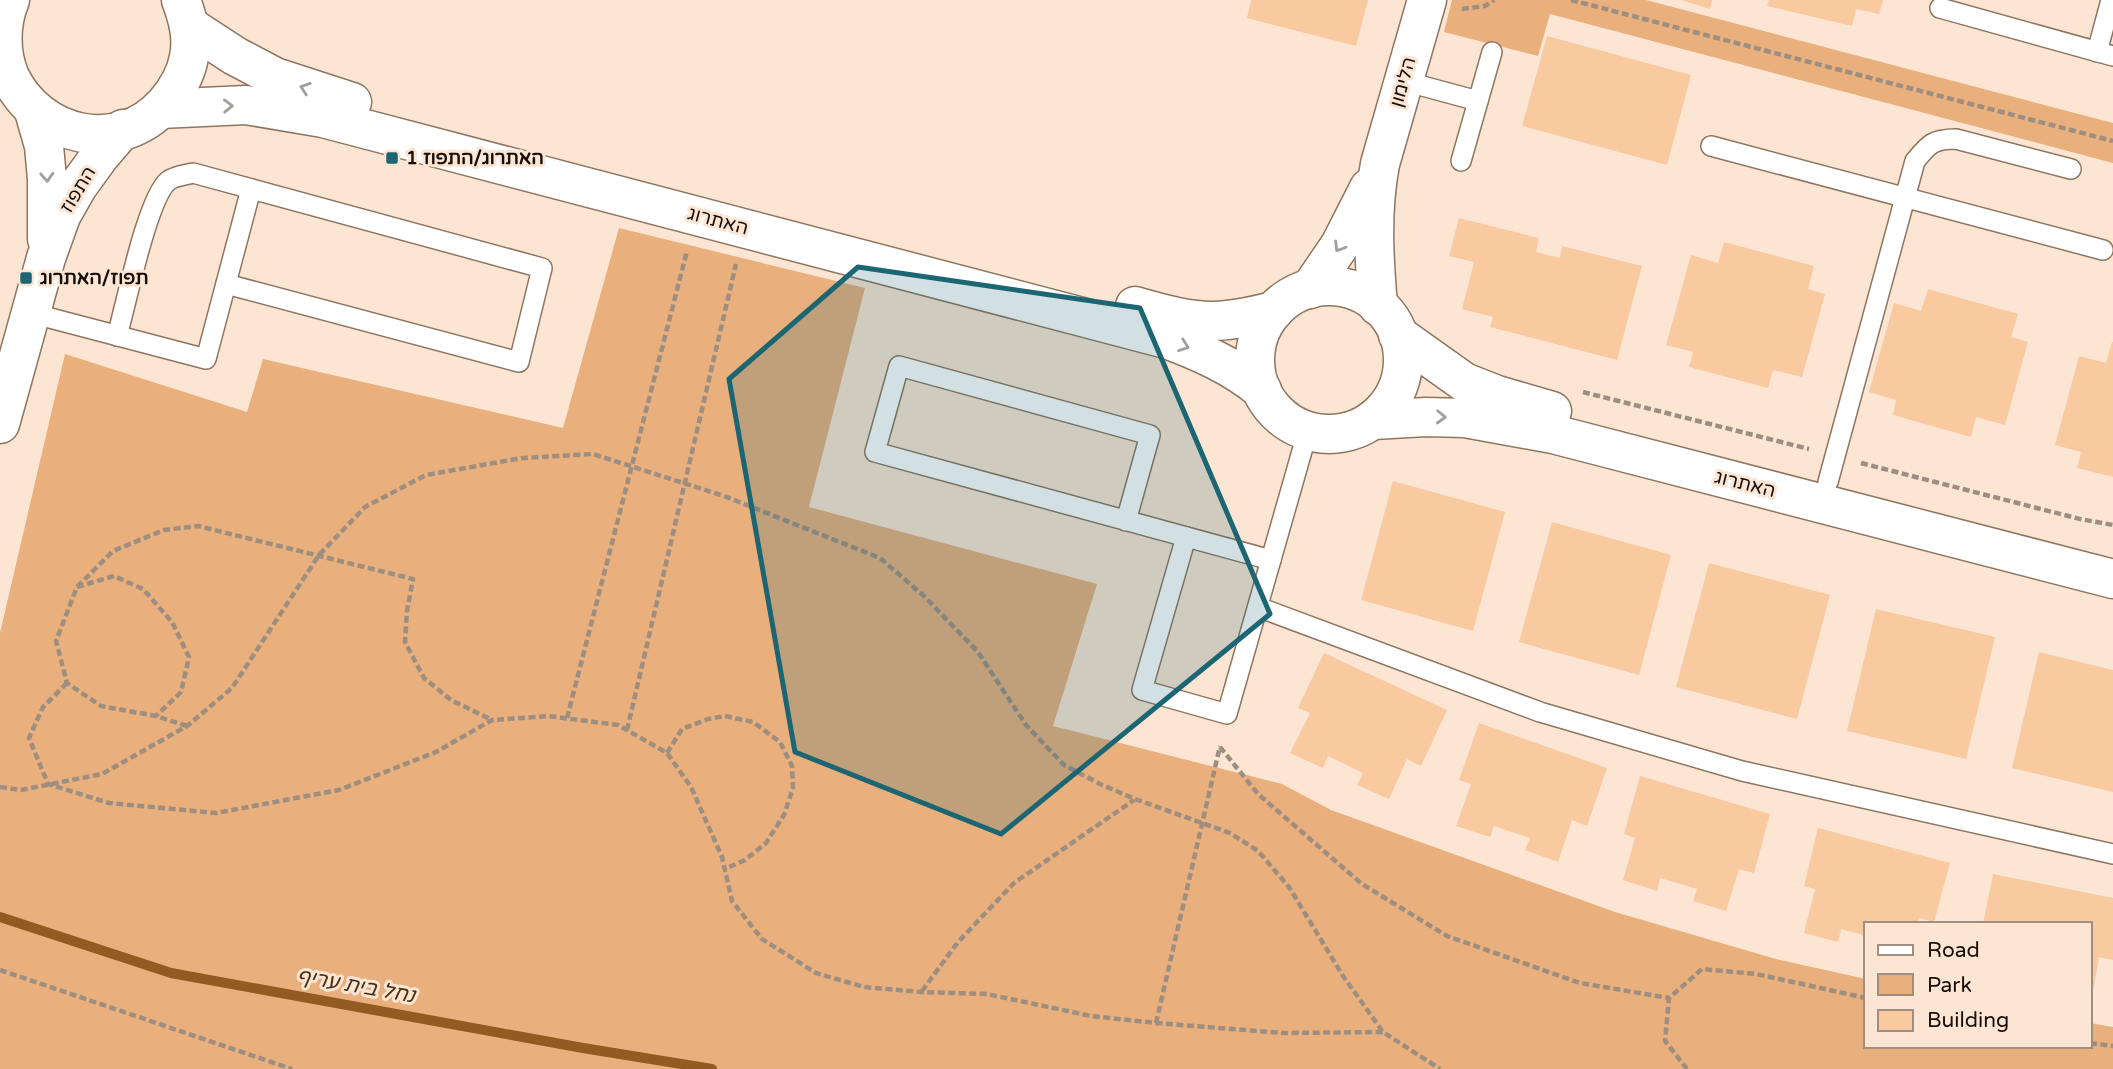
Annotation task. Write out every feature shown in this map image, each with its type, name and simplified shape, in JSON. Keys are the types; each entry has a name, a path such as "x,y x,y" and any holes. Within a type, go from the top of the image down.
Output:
{"street":[{"path":"10,0 2,24 1,48 6,70 16,91 34,111 50,123 88,134 113,133 137,125 160,109 175,93 186,71 191,44 185,13"},
{"name":"הלימון","path":"1388,321 1373,226 1375,191 1380,164 1427,0"},
{"name":"האתרוג","path":"185,13 235,56 275,78 359,104 1169,315 1211,321 1240,319 1274,311"},
{"name":"האתרוג","path":"160,109 246,105 323,118 1166,339 1200,351 1246,377 1262,390"},
{"name":"התפוז","path":"34,111 44,146 47,179 46,258"},
{"name":"התפוז","path":"0,424 46,258 61,216 99,157 124,129"},
{"name":"הלימון","path":"1310,289 1340,245 1380,164"},
{"path":"1318,286 1346,289 1366,296 1388,321 1403,356 1400,382 1388,404 1373,420 1349,431 1325,434 1301,429 1280,416 1264,398 1256,375 1255,351 1258,335 1266,321 1280,304 1310,289 1318,286"},
{"name":"האתרוג","path":"1388,321 1464,382 1497,395 1533,406 1832,469 2113,556"},
{"name":"האתרוג","path":"1373,420 1465,418 1553,434 2113,579"}],"lane":[{"path":"1940,8 2105,54 2111,0"},
{"path":"1461,161 1492,52"},
{"path":"1404,80 1478,101"},
{"path":"1832,469 1915,161 1927,146 1940,139 1956,139 2071,169"},
{"path":"1711,146 2103,250"},
{"path":"117,336 157,194 169,180 193,173 542,268 519,362 226,284"},
{"path":"31,313 206,359 251,189"},
{"path":"1126,521 1150,435 899,366 875,452 1126,521 1271,560"},
{"path":"1186,537 1142,690 1227,714 1308,430"},
{"path":"1258,607 1540,712 1742,771 2113,854"}],"path":[{"path":"1571,0 2113,141"},
{"path":"568,718 696,216"},
{"path":"627,730 744,228"},
{"path":"1578,391 1832,469 2113,525"},
{"path":"0,787 21,790 102,774 187,726 232,688 318,555 365,507 426,475 522,458 593,454 724,496 880,558 924,596 978,652 1026,725 1064,765 1135,799 1230,833 1258,851 1289,887 1343,976 1384,1032 1440,1069"},
{"path":"187,726 156,716 101,705 67,683 56,641 77,587 113,551 164,530 198,526 414,579 407,611 405,642 424,678 451,700 492,720"},
{"path":"77,587 114,576 143,589 172,622 189,657 181,692 156,716"},
{"path":"48,784 29,738 43,707 67,683"},
{"path":"1156,1023 1227,714"},
{"path":"48,784 109,803 216,813 340,790 436,752 492,720 548,716 618,725 667,754 691,787 722,857 732,901 762,939 816,973 864,987 987,994 1091,1016 1156,1023 1283,1033 1384,1032"},
{"path":"667,754 682,729 725,716 753,722 780,742 792,766 793,788 784,815 766,843 745,860 725,869"},
{"path":"1220,747 1258,794 1362,884 1447,936 1580,983 1669,998"},
{"path":"921,992 958,942 1014,883 1135,799"},
{"path":"1687,1069 1665,1041 1669,998 1702,969 1756,974 1864,998"},
{"path":"0,970 292,1069"},
{"path":"2092,1043 2113,1046"}],"highlighted area":[{"path":"858,267 1140,308 1270,614 1001,834 795,752 729,379"}],"green space":[{"path":"1452,0 1646,0 2113,123 2113,163 1550,14 1538,56 1444,32"},
{"path":"619,228 865,288 809,507 1097,584 1053,726 1282,784 1331,810 1615,912 1776,959 1864,979 1864,1048 2092,1048 2092,1023 2113,1027 2113,1069 0,1069 0,633 65,354 247,412 263,359 563,428"}],"building":[{"path":"1251,0 1368,0 1356,46 1247,18"},
{"path":"1681,0 1712,0 1710,9"},
{"path":"1769,0 1883,0 1879,14 1856,9 1852,26 1767,6"},
{"path":"1547,36 1691,75 1667,165 1522,126"},
{"path":"1459,218 1539,238 1536,252 1560,258 1562,246 1642,266 1617,360 1490,327 1493,317 1462,309 1474,262 1449,256"},
{"path":"1724,242 1814,266 1808,289 1825,294 1802,377 1773,370 1768,388 1689,367 1693,352 1666,345 1691,255 1718,263"},
{"path":"1928,289 2018,314 2011,337 2028,342 2005,425 1976,417 1971,437 1893,415 1896,400 1869,392 1894,303 1921,311"},
{"path":"2112,342 2113,477 2077,468 2081,452 2055,445 2079,356 2106,363"},
{"path":"1393,481 1505,512 1473,631 1361,600"},
{"path":"1552,522 1671,555 1639,675 1519,642"},
{"path":"1709,563 1830,595 1797,719 1676,687"},
{"path":"1876,609 1995,637 1966,759 1847,731"},
{"path":"2039,652 2113,670 2113,792 2012,768"},
{"path":"1324,653 1447,710 1421,766 1407,759 1389,799 1357,785 1363,773 1328,756 1323,768 1290,753 1310,713 1298,708"},
{"path":"1479,723 1607,768 1587,826 1572,820 1558,862 1525,850 1530,838 1494,826 1490,837 1456,826 1471,784 1459,780"},
{"path":"1640,776 1770,814 1754,873 1739,869 1726,911 1693,901 1697,889 1660,878 1657,891 1623,880 1635,838 1624,834"},
{"path":"1818,828 1950,863 1934,922 1919,918 1918,922 1864,922 1864,935 1841,929 1838,942 1804,933 1815,889 1804,886"},
{"path":"1993,874 2113,898 2113,960 2099,957 2092,998 2092,922 1983,922"}],"waterway":[{"name":"נחל בית עריף","path":"0,917 171,973 712,1069"}],"place":[{"name":"האתרוג/התפוז 1","path":"392,158"},
{"name":"תפוז/האתרוג","path":"26,278"}]}
